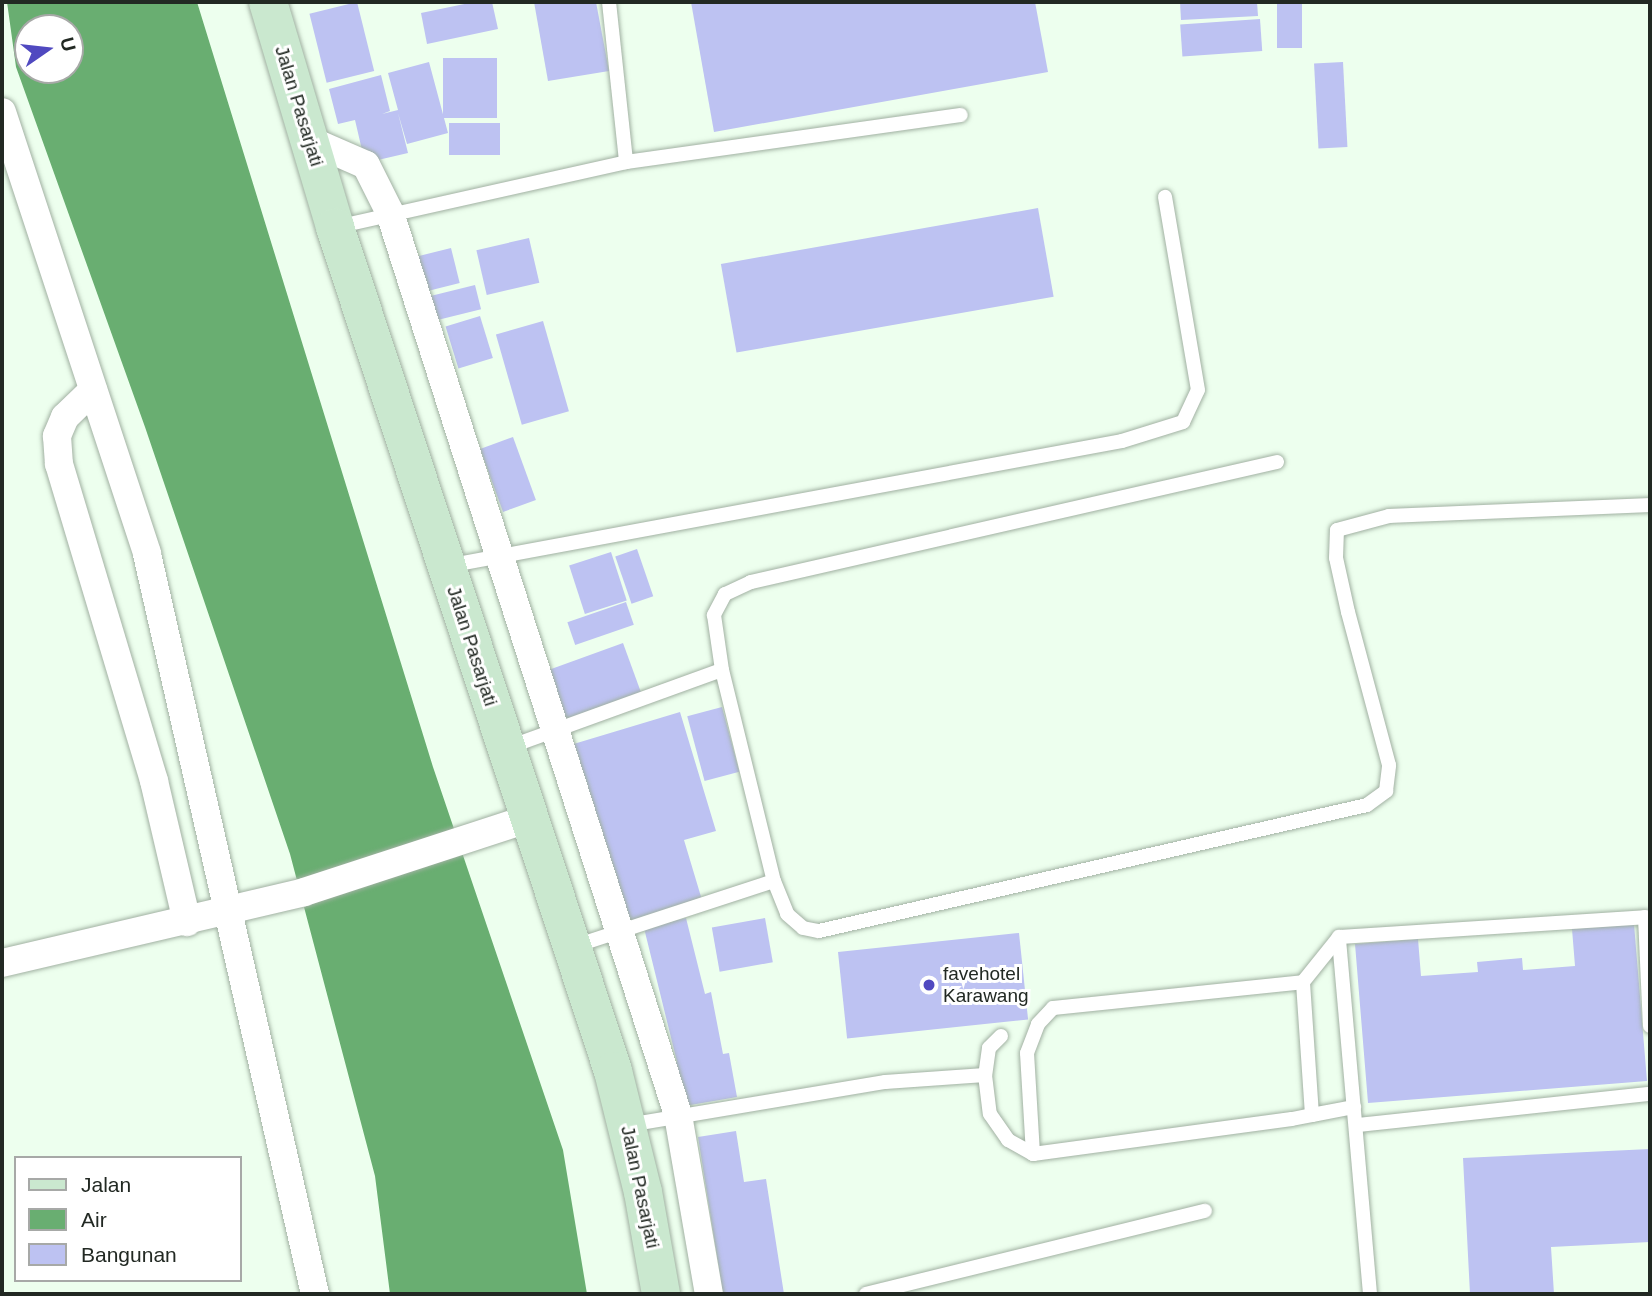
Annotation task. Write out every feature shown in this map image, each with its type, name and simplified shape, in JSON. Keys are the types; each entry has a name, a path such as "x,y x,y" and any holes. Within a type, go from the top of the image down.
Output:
{"main road":[{"name":"Jalan Pasarjati","path":"268,2 335,227 505,748 574,947 628,1125 661,1294"}],"street":[{"path":"2,112 147,554 230,910 315,1294"},
{"path":"309,140 366,165 390,213 678,1115 709,1294"},
{"path":"93,390 65,417 57,436 59,464 154,781 187,922"},
{"path":"2,963 187,922 304,892 530,818"}],"lane":[{"path":"609,2 626,162"},
{"path":"335,227 626,162 961,115"},
{"path":"447,566 1122,441 1183,422 1198,390 1164,197"},
{"path":"1277,463 751,582 718,600 714,615 722,670 774,881 787,914 803,928 819,931 1367,805 1386,791 1390,765 1348,612 1336,558 1337,530 1389,516 1650,505"},
{"path":"505,748 722,670"},
{"path":"574,947 774,881"},
{"path":"1312,1115 1303,982 1339,937 1644,917 1650,1026"},
{"path":"1339,937 1354,1107 1358,1125 1370,1294"},
{"path":"1032,1154 1027,1053 1038,1024 1053,1008 1303,982"},
{"path":"1001,1036 989,1048 985,1074 990,1114 1008,1140 1032,1154 1354,1107"},
{"path":"628,1125 885,1082 985,1074"},
{"path":"1358,1125 1650,1094"},
{"path":"866,1294 1205,1211"}],"water":[{"path":"7,2 197,2 433,767 563,1150 587,1294 390,1294 375,1176 290,854 145,427 22,84 84,84 84,14 14,14 14,53"}],"building":[{"path":"357,2 374,71 327,83 309,14"},
{"path":"474,2 492,2 498,29 427,44 421,13"},
{"path":"534,2 596,2 609,71 548,81"},
{"path":"691,2 1035,2 1048,72 714,132"},
{"path":"1180,2 1257,2 1258,16 1181,20"},
{"path":"1277,2 1302,2 1302,48 1277,48"},
{"path":"1260,19 1262,51 1182,57 1180,25"},
{"path":"443,58 497,58 497,118 443,118"},
{"path":"429,62 448,133 407,144 398,113 408,153 365,163 355,120 338,124 329,89 381,75 390,111 382,114 398,110 388,73"},
{"path":"1343,62 1347,147 1318,148 1314,64"},
{"path":"449,123 500,123 500,155 449,155"},
{"path":"1038,208 1054,297 737,353 721,264"},
{"path":"529,238 539,283 487,295 476,250"},
{"path":"451,248 460,283 424,292 415,257"},
{"path":"475,285 481,309 433,321 426,297"},
{"path":"480,316 493,358 458,369 446,327"},
{"path":"543,321 569,411 522,425 496,335"},
{"path":"513,437 536,500 503,512 480,449"},
{"path":"637,549 653,596 632,604 615,556"},
{"path":"611,552 627,601 585,614 569,566"},
{"path":"626,602 634,625 575,645 567,622"},
{"path":"623,643 641,693 566,720 548,670"},
{"path":"722,707 739,772 705,781 687,716"},
{"path":"680,712 716,831 684,840 702,900 621,924 567,746"},
{"path":"686,918 705,994 711,992 723,1054 729,1053 737,1097 679,1107 671,1063 677,1062 644,928"},
{"path":"765,918 773,962 720,972 712,927"},
{"path":"1634,924 1647,1081 1368,1103 1355,944 1418,939 1421,976 1478,972 1477,962 1522,958 1523,970 1575,966 1572,929"},
{"path":"1019,933 1028,1020 847,1039 838,952"},
{"path":"736,1131 744,1182 766,1179 784,1294 723,1294 698,1137"},
{"path":"1650,1149 1650,1242 1551,1247 1554,1294 1470,1294 1463,1158"}],"place":[{"name":"favehotel Karawang","path":"929,985"}]}
